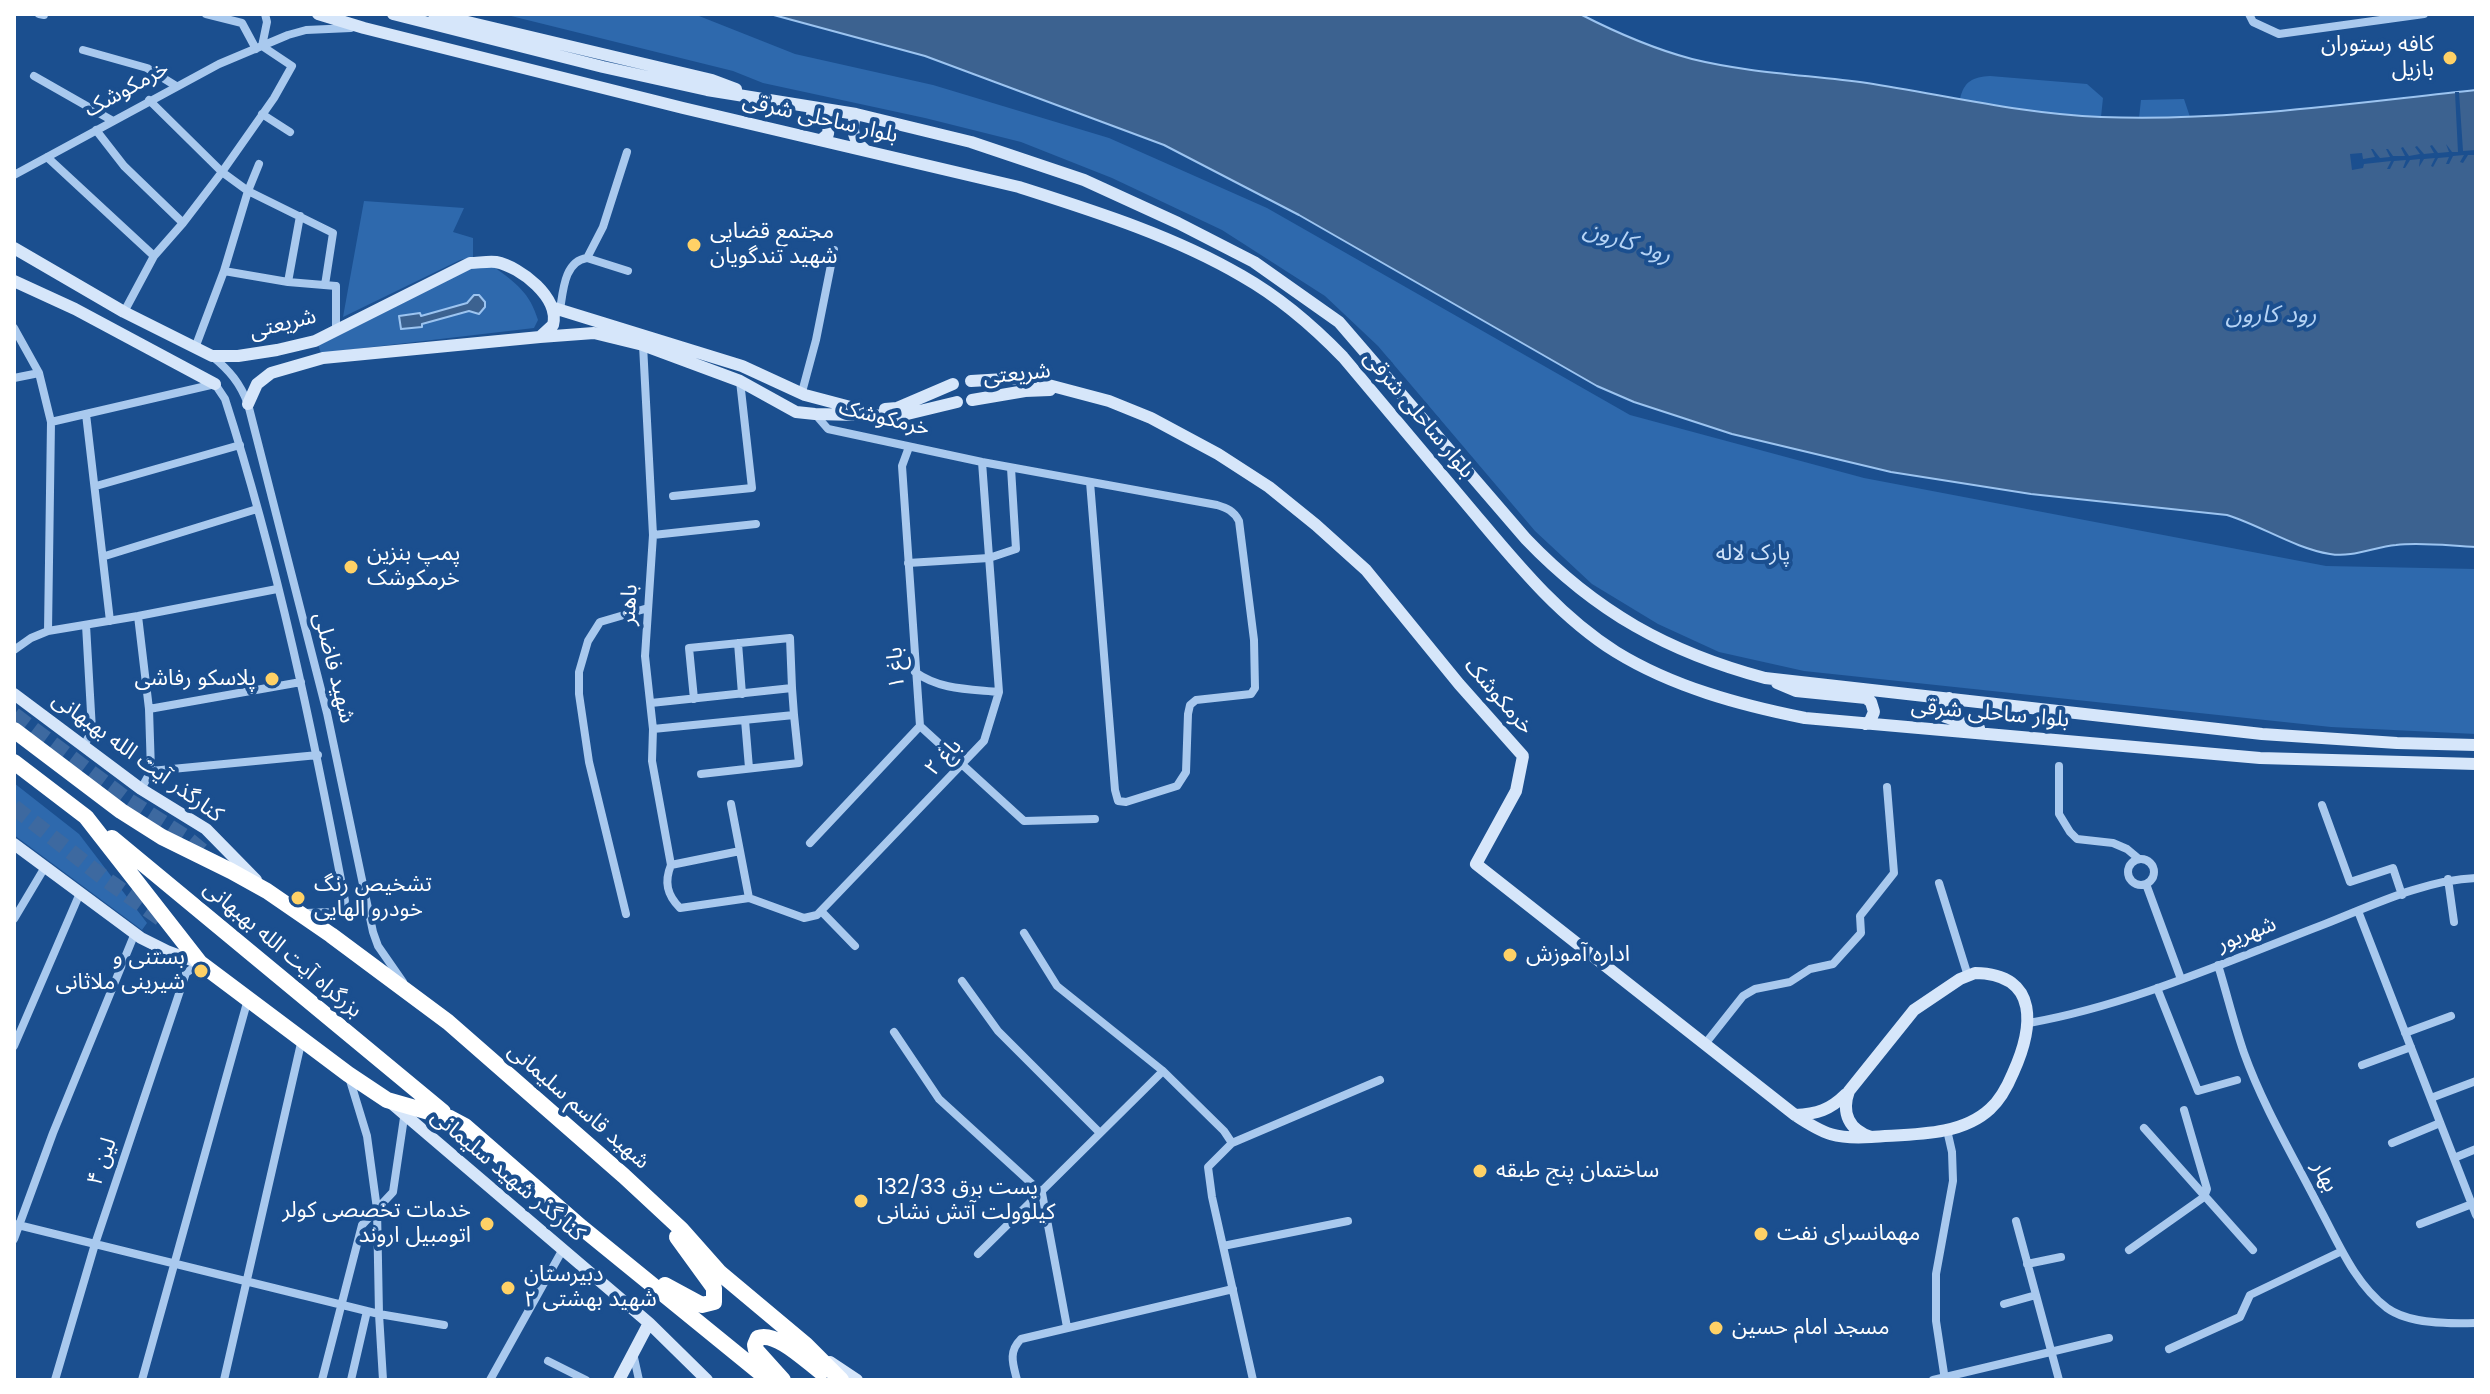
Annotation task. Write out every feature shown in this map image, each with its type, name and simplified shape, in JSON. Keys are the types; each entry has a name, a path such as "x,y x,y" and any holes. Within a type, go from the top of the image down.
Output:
{"highway":[{"name":"بزرگراه آیت الله بهبهانی","path":"14,730 141,824 267,891"},
{"name":"بزرگراه آیت الله بهبهانی","path":"14,762 86,817 450,1118"},
{"name":"بزرگراه آیت الله بهبهانی","path":"86,817 200,963"},
{"name":"شهید قاسم سلیمانی","path":"267,891 448,1022 670,1219 720,1273 806,1345 841,1380"},
{"path":"200,963 387,1100 405,1111 450,1118 471,1131 606,1247 769,1380"},
{"path":"606,1247 672,1289 702,1305 708,1305 714,1302 714,1288 680,1243 670,1219"},
{"path":"783,1380 756,1350 758,1338 777,1339 832,1380"}],"main road":[{"name":"بلوار ساحلی شرقی","path":"318,14 364,28 962,172 1073,204 1170,242 1245,277 1303,320 1343,357 1509,555 1575,623 1615,652 1656,673 1711,694 1756,708 1805,718 1865,724 2260,758 2476,764"},
{"name":"بلوار ساحلی شرقی","path":"393,14 603,67 707,90 856,114 971,142 1084,180 1217,241 1254,262 1339,322 1558,572 1632,625 1726,667 1765,678 2331,740 2476,745"},
{"path":"434,14 712,80 746,95"},
{"path":"760,98 780,108 823,116 829,129 821,140"},
{"path":"856,114 853,134 866,150"},
{"name":"شریعتی","path":"14,248 124,312 212,356 238,356 315,341 470,263 495,262 519,270 557,309 742,366 851,412 899,416 957,402"},
{"path":"14,281 75,309 215,384"},
{"path":"540,337 553,325 557,309"},
{"name":"شریعتی","path":"248,404 257,384 271,373 323,358 594,333 643,345 740,381 794,409 815,414 897,408 953,384"},
{"path":"740,381 742,366"},
{"name":"شریعتی","path":"971,381 1022,378 1066,390"},
{"path":"961,379 971,381 976,390 972,400 968,403 957,402 951,394 953,384 961,379"},
{"name":"شریعتی","path":"972,400 1025,391 1066,390"},
{"name":"خرمکوشک","path":"1066,390 1109,401 1151,418 1218,454 1269,487 1366,570 1459,684 1523,756 1516,791 1476,864 1795,1115 1818,1130 1844,1138 1947,1130 1969,1123 1990,1109 2007,1087 2021,1056 2029,1023"},
{"path":"794,409 805,406 801,393"},
{"path":"1765,678 1796,691 1866,698 1874,712 1865,724"},
{"name":"کنارگذر آیت الله بهبهانی","path":"14,694 141,789 206,829 267,891"},
{"path":"1949,698 1940,705 1943,716 2002,736"},
{"path":"14,844 135,933 167,951 200,963"},
{"path":"1795,1115 1816,1114 1835,1105 1914,1010 1960,979 1975,973 1992,973 2008,979 2020,991 2027,1006 2029,1023"},
{"path":"1849,1091 1845,1115 1860,1134 1871,1137"},
{"name":"کنارگذر شهید سلیمانی","path":"405,1111 649,1323 707,1380"},
{"path":"619,1380 649,1323"},
{"path":"806,1345 857,1380"}],"street":[{"path":"124,312 154,256 222,172 292,66 259,47 242,23 206,14"},
{"path":"259,47 267,22 265,14"},
{"path":"2249,14 2253,22 2279,34 2424,14"},
{"name":"خرمکوشک","path":"16,171 176,86 259,47 306,30 364,28"},
{"path":"83,50 147,68 176,86"},
{"path":"34,76 113,121"},
{"path":"149,100 222,172 248,191 333,233 325,285"},
{"path":"262,114 290,132"},
{"path":"96,130 124,166 183,223"},
{"path":"587,258 603,227 627,152"},
{"path":"47,157 154,256"},
{"path":"195,348 259,164"},
{"path":"288,282 300,216"},
{"path":"801,393 816,340 834,250"},
{"path":"557,309 565,281 580,259 587,258 628,271"},
{"path":"224,271 288,282 336,286 336,330"},
{"path":"14,328 39,373 51,422 48,631"},
{"name":"باهنر","path":"643,345 653,535 645,656 653,729 652,761 671,865"},
{"name":"شهید فاضلی","path":"212,356 228,369 241,386 248,404 324,702 363,890 378,946 411,993"},
{"path":"184,390 190,386 193,377 185,367"},
{"path":"14,378 39,373"},
{"path":"673,496 752,488 740,381"},
{"path":"51,422 215,384"},
{"name":"شهید فاضلی","path":"215,384 225,399 240,445 301,682 344,895"},
{"path":"86,414 105,556 110,621"},
{"name":"خرمکوشک","path":"815,414 828,429 1011,468 1090,482 1217,505 1235,514 1239,521 1254,640 1255,688 1251,694 1196,700 1190,705 1186,772 1177,786 1126,802 1118,801 1115,790 1090,482"},
{"path":"96,486 240,445"},
{"name":"باغ ۱","path":"909,447 902,466 920,726"},
{"name":"باغ ۲","path":"822,912 984,741 999,692 982,462"},
{"path":"908,563 989,558 1016,549 1011,468"},
{"path":"105,556 257,509"},
{"path":"653,535 756,524"},
{"path":"14,650 48,631 277,589"},
{"path":"626,914 589,762 579,694 579,672 588,641 600,622 648,608"},
{"path":"138,616 149,709 151,771 141,789"},
{"path":"84,746 92,730 86,625"},
{"path":"694,699 689,648 790,638 799,763 701,774"},
{"path":"738,643 742,694"},
{"path":"915,672 929,682 945,687 999,692"},
{"path":"149,709 301,682"},
{"path":"651,703 792,688"},
{"path":"653,729 794,715"},
{"path":"745,720 749,768"},
{"path":"810,843 920,726 1024,821 1095,819"},
{"path":"151,771 318,755"},
{"path":"2059,766 2059,814 2070,832 2077,839 2113,843 2147,861 2154,871 2152,879 2146,884 2133,883 2128,875 2129,867 2139,859"},
{"path":"1705,1044 1743,996 1755,989 1790,982 1810,969 1833,964 1861,933 1860,916 1894,873 1887,787"},
{"path":"731,804 749,898"},
{"path":"2322,805 2350,882 2393,868 2402,895"},
{"path":"740,851 671,865 668,891 672,900 680,908 749,898 804,918 822,912 855,946"},
{"path":"14,919 45,867"},
{"name":"شهریور","path":"2029,1023 2086,1012 2157,988 2448,879 2476,878"},
{"path":"2448,879 2454,922"},
{"path":"1939,883 1968,976"},
{"path":"2146,884 2181,979"},
{"path":"344,895 357,899 363,890"},
{"path":"14,1046 80,893"},
{"path":"297,912 330,912 345,901 344,895"},
{"path":"2358,911 2476,1215"},
{"path":"14,1239 16,1224 135,933"},
{"path":"1024,933 1057,986 1163,1071 1224,1131 1232,1143"},
{"name":"لین ۴","path":"55,1380 95,1244 186,973 200,963"},
{"name":"بهار","path":"2218,965 2244,1053 2260,1092 2342,1251 2364,1286 2389,1309 2408,1317 2476,1323"},
{"path":"962,981 998,1031 1100,1133"},
{"path":"2157,988 2198,1091 2237,1080"},
{"path":"142,1380 248,999"},
{"path":"2405,1033 2451,1016"},
{"path":"894,1032 939,1099 1042,1193 1067,1327"},
{"path":"224,1380 302,1039"},
{"path":"2362,1065 2411,1047"},
{"path":"978,1254 1163,1071"},
{"path":"348,1074 367,1136 377,1209 383,1380"},
{"path":"1253,1380 1208,1167 1232,1143 1380,1080"},
{"path":"2431,1098 2476,1081"},
{"path":"2129,1250 2204,1197 2207,1189 2184,1110"},
{"path":"322,1380 362,1225 393,1192 405,1111"},
{"path":"2392,1143 2440,1123"},
{"path":"2144,1128 2253,1250"},
{"path":"1944,1379 1936,1321 1936,1274 1953,1181 1947,1130"},
{"path":"2454,1158 2476,1149"},
{"path":"2420,1224 2472,1204"},
{"path":"1223,1246 1348,1221"},
{"path":"2016,1221 2059,1380"},
{"path":"16,1224 379,1314 444,1325"},
{"path":"490,1380 563,1249"},
{"path":"2169,1349 2240,1317 2250,1295 2342,1251"},
{"path":"2027,1264 2061,1257"},
{"path":"1017,1380 1011,1358 1014,1346 1021,1339 1233,1289"},
{"path":"2004,1304 2036,1295"},
{"path":"351,1380 367,1311"},
{"path":"1933,1380 2109,1338"},
{"path":"633,1353 639,1380"},
{"path":"548,1361 586,1380"}],"green space":[{"name":"پارک لاله","path":"503,14 694,14 795,54 933,85 1109,138 1267,208 1630,415 1864,478 2326,566 2476,569 2476,734 2331,727 1804,671 1719,652 1658,624 1592,584 1535,531 1378,346 1325,296 1222,230 1112,178 1021,142 763,83 733,71"},
{"path":"1990,76 2087,84 2103,98 2101,117 2032,112 1960,99 1970,81"},
{"path":"2184,99 2190,117 2139,118 2141,100"},
{"path":"364,201 464,208 453,232 473,238 473,257 460,260 343,317"},
{"path":"494,267 526,296 538,320 534,328 321,353 318,345 470,268"},
{"path":"14,783 79,834 147,923 142,930 14,835"}],"water":[{"name":"رود کارون","path":"770,14 1580,14 1649,45 1714,64 1867,83 2013,108 2101,117 2241,114 2476,90 2476,547 2406,544 2346,555 2330,554 2304,547 2227,515 2031,494 1891,472 1732,434 1634,402 1597,386 1299,215 1164,145 925,56"},
{"path":"474,295 479,295 485,302 479,314 469,311 422,324 422,327 401,329 399,316 420,313 421,316 467,303"}],"pier":[{"path":"2455,92 2459,92 2463,151 2476,150 2476,155 2468,155 2463,163 2460,162 2464,155 2453,156 2449,164 2446,164 2449,157 2438,158 2433,167 2435,158 2424,159 2419,167 2420,159 2410,160 2405,168 2406,160 2394,161 2390,169 2387,169 2391,161 2364,164 2363,168 2352,170 2350,154 2362,153 2363,159 2375,157 2371,149 2380,158 2390,157 2386,149 2393,156 2405,156 2403,147 2409,156 2420,154 2417,146 2424,154 2434,153 2432,145 2438,153 2449,152 2446,144 2452,152 2458,152"}],"tunnel":[{"path":"14,715 208,856"},
{"path":"14,807 163,920"}],"place":[{"name":"کافه رستوران بازیل","path":"2450,58"},
{"name":"مجتمع قضایی شهید تندگویان","path":"694,245"},
{"name":"پمپ بنزین خرمکوشک","path":"351,567"},
{"name":"پلاسکو رفاشی","path":"272,679"},
{"name":"تشخیص رنگ خودرو الهایی","path":"298,898"},
{"name":"اداره آموزش","path":"1510,955"},
{"name":"بستنی و شیرینی ملاثانی","path":"201,971"},
{"name":"ساختمان پنج طبقه","path":"1480,1171"},
{"name":"پست برق 132/33 کیلوولت آتش نشانی","path":"861,1201"},
{"name":"خدمات تخصصی کولر اتومبیل اروند","path":"487,1224"},
{"name":"مهمانسرای نفت","path":"1761,1234"},
{"name":"دبیرستان شهید بهشتی ۲","path":"508,1288"},
{"name":"مسجد امام حسین","path":"1716,1328"}]}
